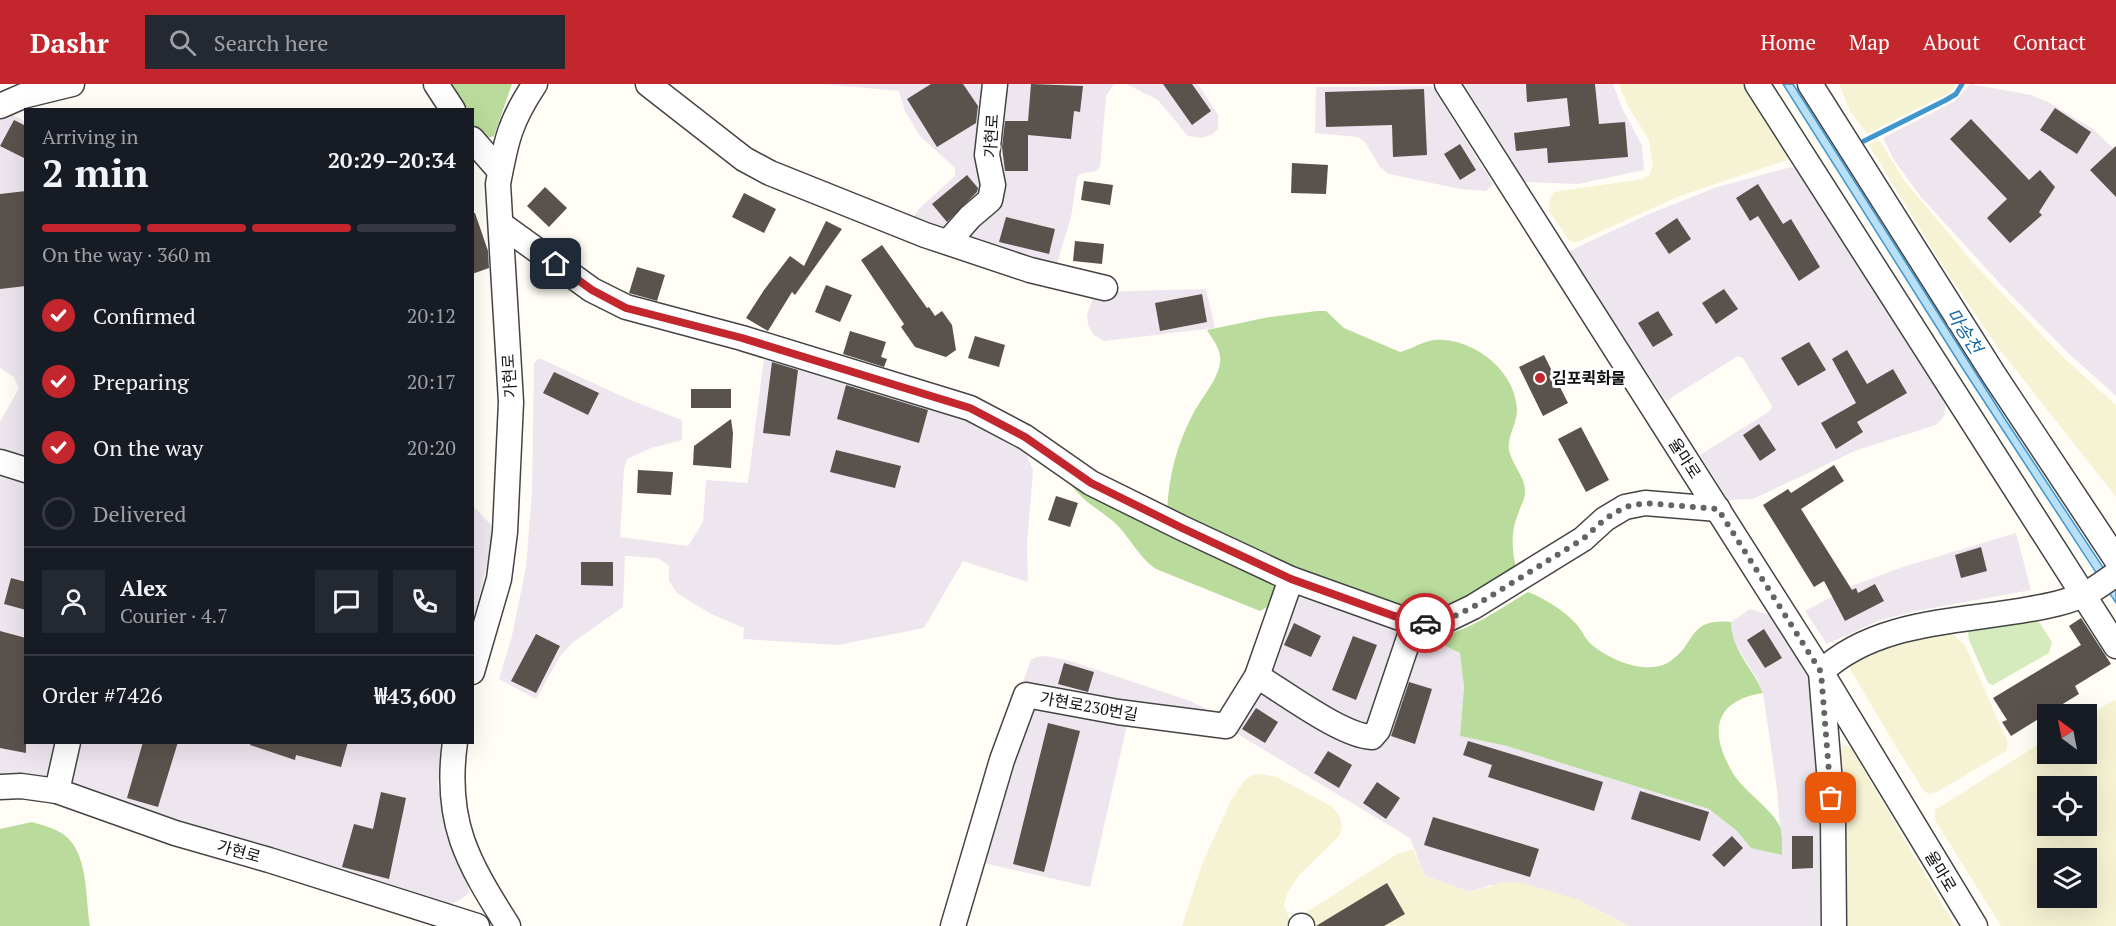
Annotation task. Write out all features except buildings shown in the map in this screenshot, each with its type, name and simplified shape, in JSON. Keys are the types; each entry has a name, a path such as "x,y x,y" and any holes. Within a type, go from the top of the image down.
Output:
{"street":[{"path":"0,106 23,96 72,84"},
{"path":"436,84 452,108"},
{"name":"가현로","path":"474,658 482,602 499,579 506,532 511,402 498,183 503,150 516,112 535,84"},
{"path":"648,84 744,159 770,173 948,242 1030,270 1105,288"},
{"name":"가현로","path":"948,242 970,217 990,200 993,185 987,155 994,84"},
{"name":"율마로","path":"1447,84 1821,672 1975,926"},
{"path":"1757,84 2085,594 2116,646"},
{"path":"1810,84 2013,405 2116,559"},
{"path":"474,141 500,171"},
{"path":"502,225 592,290 626,308 742,338 970,408 1025,437 1091,483 1291,579 1414,622 1440,623 1473,607 1583,539 1605,519 1625,507 1645,503 1718,509"},
{"path":"0,462 24,469"},
{"path":"1834,926 1833,820 1821,672 1840,655 1871,639 1955,620 2034,608 2085,594 2116,574"},
{"name":"가현로230번길","path":"953,926 1002,760 1026,695 1118,712 1226,726 1257,676 1291,579"},
{"path":"1257,676 1336,724 1362,737 1372,737 1378,730 1414,622"},
{"path":"57,791 68,744"},
{"path":"455,744 451,774 457,827 476,875 508,926"},
{"name":"가현로","path":"0,787 57,791 175,833 269,860 477,926"}],"shaded area":[{"path":"822,84 1114,84 1106,96 1100,167 1096,171 1080,174 1077,178 1071,217 1056,267 917,222 914,216 955,176 955,168 920,136 905,111 899,91"},
{"path":"1126,84 1198,84 1218,115 1218,129 1211,135 1201,138 1188,136 1158,100"},
{"path":"1464,84 1613,84 1623,110 1642,145 1644,170 1578,184 1525,182"},
{"path":"1619,84 1744,84 1787,154 1787,160 1680,196 1577,242 1570,241 1549,211 1550,198 1554,192 1642,179 1649,175 1653,166 1649,140 1628,106"},
{"path":"1839,84 1956,84 1949,93 1867,134 1850,111"},
{"path":"1970,84 2031,95 2048,102 2093,129 2116,151 2116,396 2067,352 2004,288 1921,197 1894,160 1883,138 1955,101"},
{"path":"1432,86 1493,184 1486,191 1460,189 1389,174 1380,167 1365,142 1358,137 1315,133 1316,87"},
{"path":"4,110 24,121 24,744 441,744 438,785 449,840 468,884 469,893 463,898 450,905 434,905 0,776 0,422 19,388 14,377 0,368 0,112"},
{"path":"1877,140 1880,141 1904,180 1976,266 2065,359 2116,405 2116,497 2000,350 1944,268 1870,147 1870,144"},
{"path":"1791,167 1800,169 1945,395 1946,407 1943,418 1936,425 1857,450 1753,499 1728,500 1700,455 1770,411 1772,406 1743,358 1738,356 1666,401 1567,252 1649,214 1717,187"},
{"path":"1206,289 1215,328 1104,341 1094,335 1088,325 1087,315 1095,292"},
{"path":"765,350 956,407 1022,445 1033,470 1027,546 1028,582 963,561 924,628 838,645 743,639 744,628 711,614 677,593 669,581 669,566 658,558 625,556 623,607 572,643 561,655 536,699 499,679 512,636 526,567 532,492 534,363 539,358 630,400 682,420 682,440 651,448 627,459 624,468 620,537 688,546 703,522 706,480 748,483"},
{"path":"474,507 492,526 494,535 474,618"},
{"path":"2016,533 2031,590 1916,611 1878,621 1827,644 1805,611 1854,585 1903,567"},
{"path":"1295,596 1429,638 1460,653 1464,687 1460,736 1507,746 1709,809 1737,831 1751,847 1782,855 1777,789 1763,693 1731,637 1731,622 1750,609 1773,616 1807,669 1814,687 1818,712 1823,859 1821,926 1629,926 1579,900 1489,885 1470,892 1425,876 1410,838 1231,730"},
{"path":"1951,633 1965,645 2008,743 2006,751 1937,792 1929,794 1924,791 1898,750 1850,669 1851,663 1856,658 1923,636"},
{"path":"1045,656 1070,661 1190,701 1223,717 1128,721 1090,887 966,859 994,762 1031,660"},
{"path":"2116,699 2116,926 2001,926 1935,820 1935,810 2037,745 2037,764 2097,764 2097,710"},
{"path":"1845,745 1851,748 1955,926 1845,926 1846,896 1840,748"},
{"path":"1252,775 1277,777 1331,806 1339,815 1342,825 1340,835 1299,875 1287,893 1284,906 1293,926 1182,926 1202,864 1232,798 1244,781"},
{"path":"1413,849 1425,876 1470,892 1504,882 1523,883 1579,900 1629,926 1309,926 1302,915 1397,854"}],"green space":[{"path":"445,84 512,84 494,136 485,137 474,128 474,108 460,108"},
{"path":"1326,311 1344,328 1400,352 1434,340 1449,341 1463,344 1477,351 1501,370 1515,396 1517,415 1509,440 1509,450 1525,487 1513,536 1517,572 1464,604 1421,617 1280,565 1269,606 1260,611 1156,569 1144,559 1115,523 1088,503 1072,486 1073,483 1167,510 1178,450 1186,428 1215,377 1220,363 1218,349 1207,330 1269,317"},
{"path":"1528,592 1561,610 1599,650 1608,656 1639,667 1660,666 1669,662 1678,655 1699,628 1706,624 1731,622 1738,650 1763,693 1733,703 1725,712 1720,722 1721,746 1734,775 1744,788 1768,810 1780,826 1782,855 1751,848 1737,831 1709,809 1507,746 1460,736 1464,687 1460,653 1429,638 1456,632"},
{"path":"2033,620 2039,622 2052,642 2049,653 1993,685 1988,683 1968,633 1973,628"},
{"path":"32,822 63,834 77,852 82,864 90,926 0,926 0,829"}],"water":[{"path":"1783,84 1793,84 2003,416 2116,587 2116,603 1963,369"}],"waterway":[{"path":"1864,141 1946,100 1956,94 1962,84"}],"way so far":[{"path":"1425,623 1440,623 1473,607 1583,539 1605,519 1625,507 1645,503 1718,509 1821,672 1831,798"}],"place":[{"name":"김포퀵화물","path":"1540,378"}],"route":[{"path":"556,264 592,290 626,308 742,338 970,408 1025,437 1091,483 1182,528 1291,579 1341,595 1394,616 1425,623"}],"water label":[{"name":"마송천","path":"1964,331"}]}
